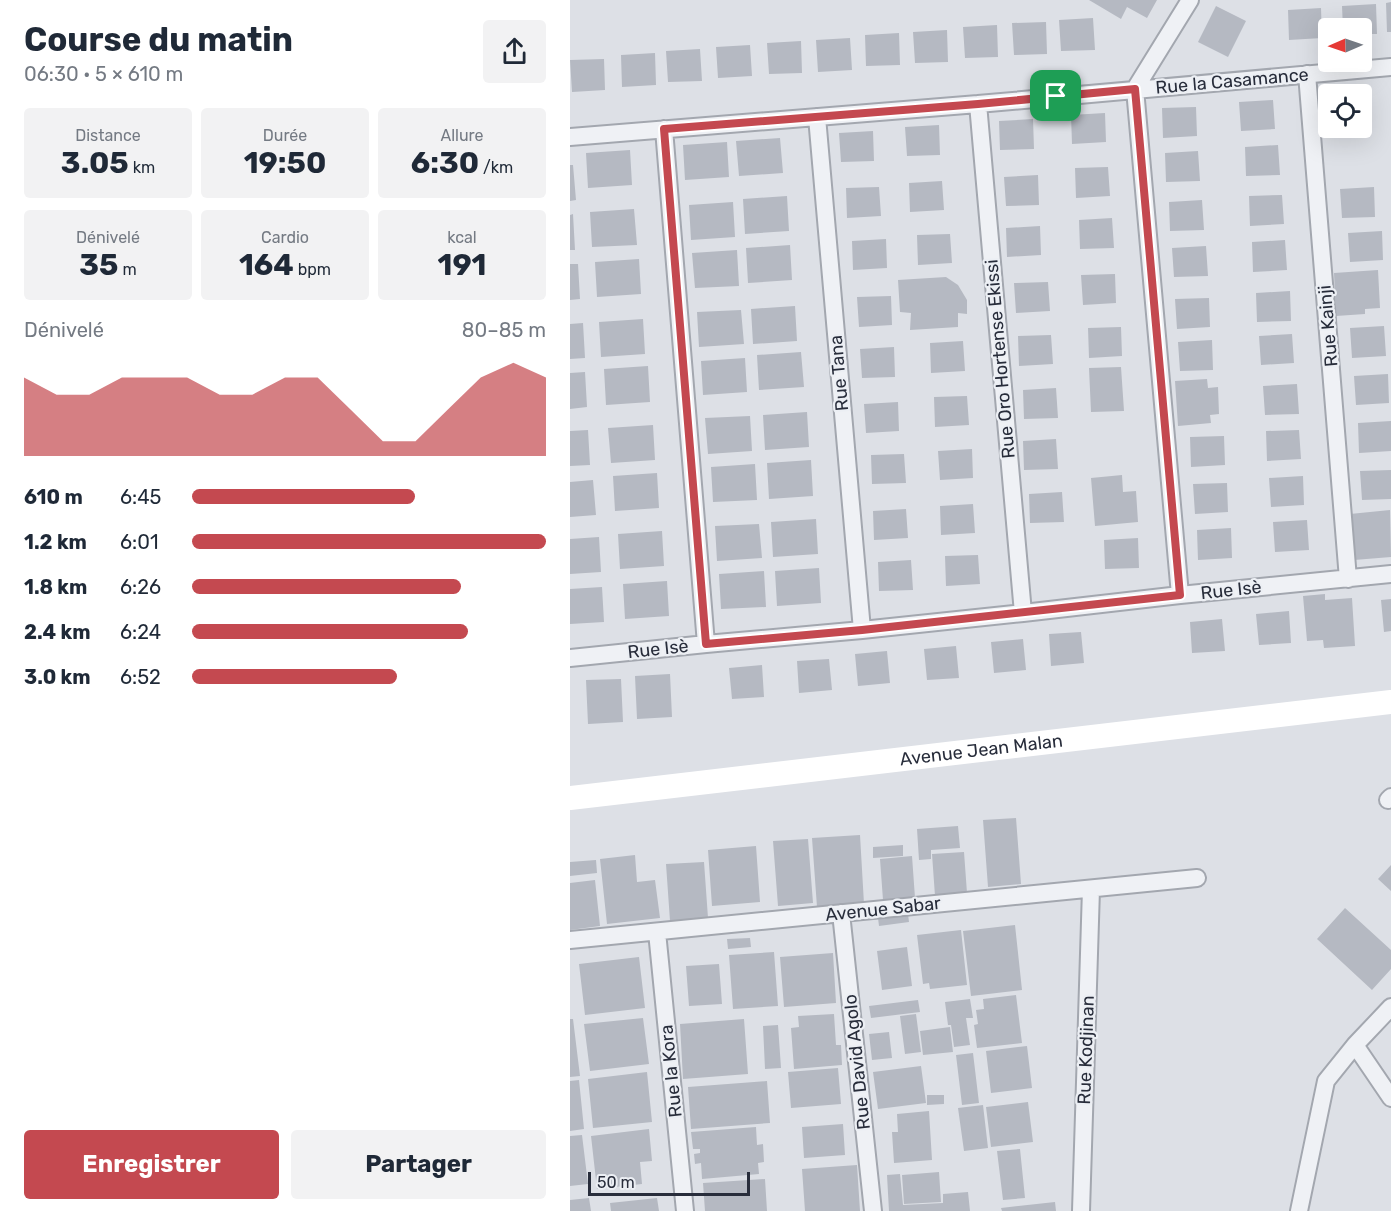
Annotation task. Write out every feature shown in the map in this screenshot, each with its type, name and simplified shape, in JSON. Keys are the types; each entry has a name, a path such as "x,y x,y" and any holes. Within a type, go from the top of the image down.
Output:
{"main road":[{"name":"Avenue Jean Malan","path":"570,798 1391,702"}],"street":[{"path":"1180,595 1135,89 1190,0"},
{"name":"Rue la Casamance","path":"570,137 1391,67"},
{"name":"Rue Kainji","path":"1307,74 1348,579"},
{"name":"Rue Oro Hortense Ekissi","path":"978,104 1023,613"},
{"name":"Rue Tana","path":"817,117 862,630"},
{"path":"664,129 706,644"},
{"name":"Rue Isè","path":"570,658 862,630 1391,574"},
{"name":"Avenue Sabar","path":"570,940 1197,878"},
{"name":"Rue Kodjinan","path":"1081,1211 1091,889"},
{"name":"Rue David Agolo","path":"841,913 873,1211"},
{"name":"Rue la Kora","path":"657,932 685,1211"},
{"path":"1299,1211 1326,1080 1391,1007"},
{"path":"1355,1045 1391,1098"}],"building":[{"path":"1089,0 1157,0 1147,18 1127,7 1121,19"},
{"path":"1391,2 1391,32 1387,32 1386,3"},
{"path":"1376,4 1377,34 1372,34 1372,18 1343,18 1342,6"},
{"path":"1216,6 1246,21 1228,57 1198,42"},
{"path":"1321,8 1321,18 1318,18 1318,38 1289,40 1288,10"},
{"path":"1093,18 1095,50 1061,51 1059,20"},
{"path":"1046,22 1047,54 1014,55 1012,23"},
{"path":"997,25 998,57 965,58 963,27"},
{"path":"947,30 948,62 915,63 913,32"},
{"path":"899,33 900,65 866,66 865,35"},
{"path":"850,38 852,70 818,72 816,40"},
{"path":"801,41 802,73 769,74 767,43"},
{"path":"750,45 752,76 718,78 716,47"},
{"path":"700,49 702,81 668,82 666,51"},
{"path":"655,53 656,85 622,87 621,55"},
{"path":"604,59 605,90 572,92 570,60"},
{"path":"1273,100 1275,129 1241,131 1239,102"},
{"path":"1196,107 1197,136 1163,138 1162,108"},
{"path":"1105,113 1106,142 1072,144 1071,115"},
{"path":"1033,119 1034,149 1000,150 999,121"},
{"path":"939,125 940,155 907,156 905,127"},
{"path":"873,131 874,161 841,162 839,133"},
{"path":"780,138 783,173 739,176 736,141"},
{"path":"727,142 729,177 685,180 683,145"},
{"path":"1278,145 1280,175 1246,176 1245,147"},
{"path":"630,150 632,185 588,188 586,153"},
{"path":"1198,151 1200,181 1166,182 1165,153"},
{"path":"570,165 573,165 576,200 570,201"},
{"path":"1108,167 1110,196 1076,198 1075,168"},
{"path":"1038,175 1039,205 1006,206 1004,177"},
{"path":"942,181 944,210 910,212 909,183"},
{"path":"879,187 881,216 847,218 846,188"},
{"path":"1374,187 1375,217 1342,218 1340,189"},
{"path":"1282,195 1284,224 1250,226 1249,196"},
{"path":"787,196 789,231 745,234 743,199"},
{"path":"1202,200 1204,230 1170,231 1169,202"},
{"path":"733,202 735,237 691,240 689,205"},
{"path":"634,209 637,245 592,247 590,212"},
{"path":"573,214 575,250 570,250 570,215"},
{"path":"1112,218 1114,248 1080,249 1079,220"},
{"path":"1040,226 1041,255 1007,257 1006,228"},
{"path":"1382,231 1383,260 1350,262 1348,233"},
{"path":"950,234 952,263 918,265 917,235"},
{"path":"886,239 887,268 853,270 852,241"},
{"path":"1285,240 1287,270 1253,272 1252,242"},
{"path":"790,245 792,280 748,283 746,248"},
{"path":"1206,246 1208,276 1174,277 1172,248"},
{"path":"737,250 739,286 695,288 692,253"},
{"path":"639,259 641,294 597,297 595,262"},
{"path":"570,264 578,264 580,299 570,300"},
{"path":"1378,270 1380,308 1365,309 1365,314 1336,316 1334,273"},
{"path":"1115,274 1116,303 1083,305 1081,275"},
{"path":"946,277 958,285 967,300 967,314 958,313 958,327 910,330 911,313 900,312 898,280"},
{"path":"1048,282 1050,311 1016,313 1014,283"},
{"path":"1290,291 1291,321 1257,322 1256,293"},
{"path":"891,296 892,325 859,327 857,297"},
{"path":"1209,298 1210,327 1177,329 1175,299"},
{"path":"795,306 797,341 753,344 751,309"},
{"path":"741,310 744,344 699,347 697,312"},
{"path":"643,319 645,354 601,357 599,322"},
{"path":"583,323 585,358 570,359 570,324"},
{"path":"1384,326 1386,356 1352,358 1350,328"},
{"path":"1121,327 1122,356 1089,358 1088,328"},
{"path":"1292,334 1294,363 1261,365 1259,336"},
{"path":"1051,335 1053,364 1019,366 1018,336"},
{"path":"1212,340 1213,370 1180,371 1178,342"},
{"path":"963,341 965,371 931,373 930,343"},
{"path":"894,347 895,377 862,378 860,349"},
{"path":"801,352 804,387 759,390 757,355"},
{"path":"745,358 747,392 703,395 701,361"},
{"path":"648,366 650,402 606,405 604,369"},
{"path":"1121,367 1124,411 1091,412 1089,368"},
{"path":"585,372 587,407 570,409 570,373"},
{"path":"1388,374 1389,403 1356,405 1354,376"},
{"path":"1207,379 1208,388 1218,387 1219,414 1210,415 1211,423 1178,426 1175,381"},
{"path":"1297,384 1299,414 1265,415 1263,386"},
{"path":"1056,388 1058,418 1024,419 1023,390"},
{"path":"967,396 969,425 935,427 934,397"},
{"path":"898,402 899,431 866,433 864,404"},
{"path":"807,412 809,447 765,450 763,415"},
{"path":"750,416 752,451 708,454 705,418"},
{"path":"1391,421 1391,451 1359,453 1358,423"},
{"path":"653,425 655,460 611,463 608,428"},
{"path":"588,430 590,465 570,466 570,431"},
{"path":"1299,430 1301,459 1267,461 1266,431"},
{"path":"1224,436 1225,465 1191,467 1190,437"},
{"path":"1056,439 1058,469 1024,470 1023,441"},
{"path":"972,449 973,478 940,480 938,451"},
{"path":"904,454 906,483 872,484 871,455"},
{"path":"811,460 813,496 769,499 767,463"},
{"path":"755,464 757,500 713,502 711,467"},
{"path":"1391,470 1391,499 1362,500 1360,471"},
{"path":"657,473 659,508 615,511 613,476"},
{"path":"1122,475 1123,492 1136,491 1138,522 1095,526 1091,478"},
{"path":"1303,476 1304,505 1271,507 1269,478"},
{"path":"593,480 596,515 570,517 570,482"},
{"path":"1227,483 1228,512 1195,514 1193,484"},
{"path":"1062,492 1064,522 1030,523 1029,494"},
{"path":"973,504 975,533 941,535 940,506"},
{"path":"906,509 908,538 874,540 873,511"},
{"path":"1390,510 1391,557 1354,560 1350,514"},
{"path":"816,519 818,554 773,557 771,522"},
{"path":"1307,520 1309,550 1275,552 1273,522"},
{"path":"759,524 762,558 717,561 715,526"},
{"path":"1231,528 1232,558 1198,560 1197,530"},
{"path":"662,531 664,566 620,569 618,534"},
{"path":"599,537 601,572 570,574 570,539"},
{"path":"1138,538 1139,568 1105,569 1104,540"},
{"path":"978,555 980,584 946,586 945,556"},
{"path":"911,560 913,590 879,591 878,562"},
{"path":"819,568 821,603 777,606 775,571"},
{"path":"764,571 766,607 721,609 719,574"},
{"path":"667,581 669,616 625,619 623,584"},
{"path":"602,587 604,622 570,624 570,589"},
{"path":"1325,594 1325,600 1352,598 1355,646 1324,648 1323,640 1307,641 1303,596"},
{"path":"1391,599 1391,631 1384,632 1381,600"},
{"path":"1289,611 1291,643 1259,645 1256,614"},
{"path":"1222,619 1225,651 1192,653 1190,622"},
{"path":"1081,632 1084,663 1051,666 1049,634"},
{"path":"1023,639 1026,670 994,673 991,642"},
{"path":"956,646 959,678 927,680 924,649"},
{"path":"887,651 890,683 858,686 855,654"},
{"path":"829,659 832,690 799,693 797,661"},
{"path":"762,665 764,697 732,699 729,668"},
{"path":"670,674 672,717 637,719 635,676"},
{"path":"621,679 623,722 588,724 586,680"},
{"path":"1016,818 1021,884 988,887 983,820"},
{"path":"958,826 960,848 931,850 931,859 919,860 917,829"},
{"path":"860,835 864,904 817,907 812,838"},
{"path":"808,839 813,903 778,906 773,841"},
{"path":"903,845 903,856 873,858 873,847"},
{"path":"756,846 760,902 712,906 708,850"},
{"path":"964,852 967,893 935,896 932,854"},
{"path":"635,855 637,882 655,880 660,918 607,924 600,859"},
{"path":"912,856 915,898 883,900 880,859"},
{"path":"596,860 597,873 570,876 570,862"},
{"path":"704,862 708,918 670,921 666,864"},
{"path":"1391,865 1391,891 1378,879"},
{"path":"595,880 600,926 570,930 570,883"},
{"path":"1345,908 1391,950 1391,969 1372,990 1317,939"},
{"path":"908,914 909,922 879,926 878,918"},
{"path":"1015,925 1022,990 971,996 963,931"},
{"path":"961,930 967,985 930,989 929,983 923,984 917,935"},
{"path":"750,938 751,947 728,949 727,939"},
{"path":"907,947 912,986 882,990 877,951"},
{"path":"774,952 778,1006 733,1009 729,955"},
{"path":"833,953 836,1003 784,1007 780,957"},
{"path":"639,957 645,1008 585,1015 579,964"},
{"path":"719,964 722,1004 689,1006 686,966"},
{"path":"1016,995 1022,1043 977,1048 974,1025 978,1024 976,1010 984,1009 983,999"},
{"path":"970,999 973,1018 966,1018 970,1045 954,1047 945,1002"},
{"path":"918,1000 920,1012 871,1018 869,1006"},
{"path":"834,1014 836,1045 841,1045 842,1065 794,1069 791,1028 799,1027 798,1016"},
{"path":"916,1014 921,1052 905,1054 900,1016"},
{"path":"643,1018 649,1064 590,1071 584,1024"},
{"path":"570,1019 573,1019 580,1076 570,1077"},
{"path":"744,1019 748,1074 683,1079 680,1024"},
{"path":"778,1025 781,1068 765,1069 763,1026"},
{"path":"950,1027 953,1052 923,1055 920,1031"},
{"path":"889,1032 892,1058 872,1060 869,1034"},
{"path":"1027,1046 1032,1088 991,1093 986,1051"},
{"path":"973,1053 979,1103 962,1105 956,1055"},
{"path":"921,1066 926,1103 878,1109 873,1072"},
{"path":"838,1068 841,1104 791,1108 788,1072"},
{"path":"647,1072 652,1122 593,1128 588,1079"},
{"path":"579,1080 584,1129 570,1131 570,1081"},
{"path":"767,1081 770,1123 691,1129 688,1087"},
{"path":"927,1095 944,1095 944,1104 927,1105"},
{"path":"1028,1102 1033,1142 991,1147 986,1107"},
{"path":"983,1105 988,1148 964,1151 958,1108"},
{"path":"929,1111 932,1160 894,1163 892,1132 898,1132 897,1114"},
{"path":"843,1124 845,1155 804,1158 802,1127"},
{"path":"756,1127 757,1145 763,1144 764,1162 758,1163 759,1174 702,1179 701,1163 695,1164 694,1154 700,1153 700,1149 693,1149 691,1132"},
{"path":"649,1129 652,1161 640,1162 642,1184 597,1189 591,1136"},
{"path":"582,1135 588,1184 570,1186 570,1136"},
{"path":"1020,1149 1025,1198 1003,1200 997,1151"},
{"path":"857,1165 860,1211 805,1211 802,1169"},
{"path":"939,1172 941,1202 904,1204 902,1175"},
{"path":"900,1174 903,1205 943,1203 943,1194 968,1192 970,1211 889,1211 887,1175"},
{"path":"765,1179 767,1211 705,1211 703,1183"},
{"path":"589,1198 591,1211 570,1211 570,1200"},
{"path":"657,1198 659,1211 611,1211 610,1203"},
{"path":"1055,1202 1056,1211 1002,1211 1001,1208"}],"route":[{"path":"1135,89 1180,595 862,630 706,644 664,129 1056,96 1135,89"}]}
